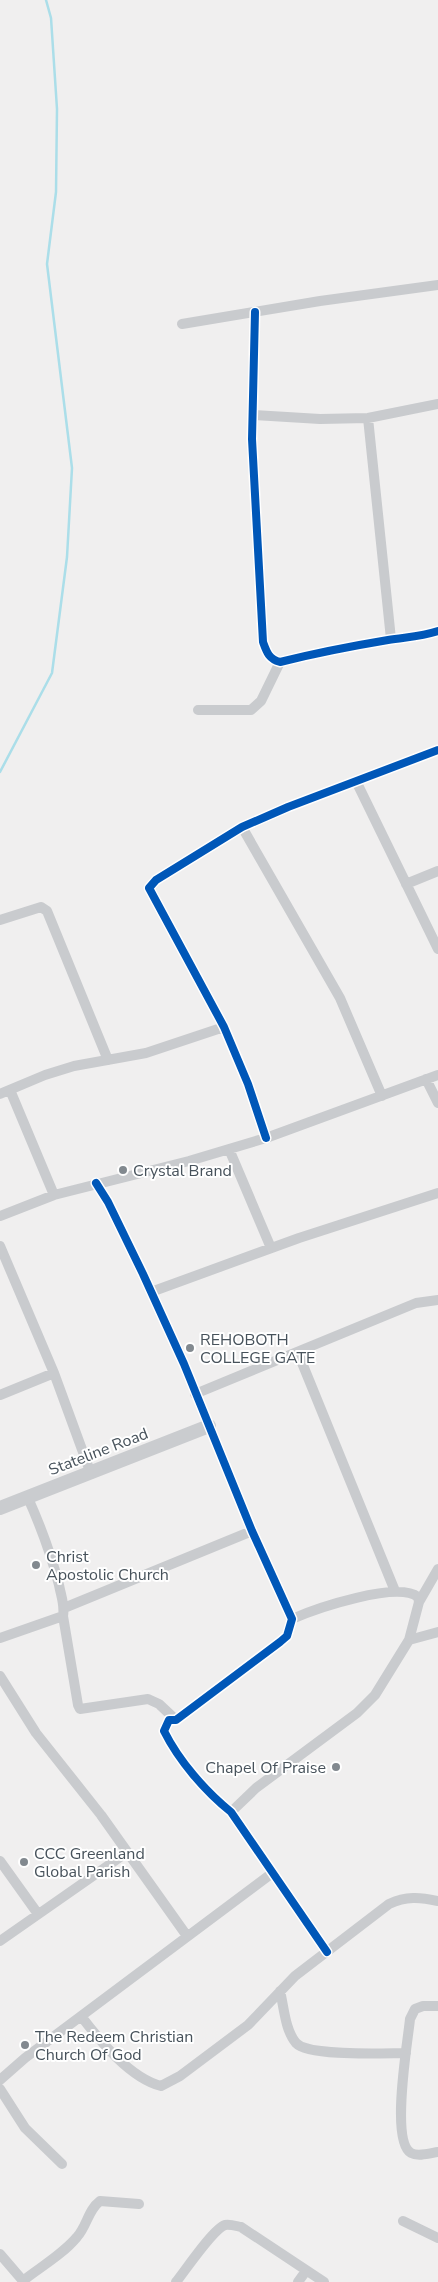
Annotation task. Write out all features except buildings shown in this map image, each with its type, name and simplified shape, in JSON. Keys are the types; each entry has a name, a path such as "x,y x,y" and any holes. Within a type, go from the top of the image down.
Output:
{"street":[{"path":"182,324 438,285"},
{"path":"255,312 253,448 263,642 270,657 280,662 338,648 390,639 419,637 438,631"},
{"path":"254,415 368,418 438,404"},
{"path":"368,418 390,639"},
{"path":"198,710 251,710 261,701 280,662"},
{"path":"266,1138 248,1084 224,1027 149,888 156,880 242,826 438,750"},
{"path":"356,781 438,949"},
{"path":"242,826 340,998 382,1096"},
{"path":"406,884 438,871"},
{"path":"0,920 41,907 47,911 108,1060"},
{"path":"0,1094 64,1069 146,1053 224,1027"},
{"path":"0,1216 54,1195 189,1161 266,1138 438,1075"},
{"path":"426,1079 438,1103"},
{"path":"10,1090 54,1195"},
{"path":"230,1149 271,1248"},
{"path":"96,1183 117,1218 151,1292 292,1619 287,1636 176,1720 169,1720 165,1726 166,1735 188,1768 230,1812 326,1952"},
{"path":"151,1292 271,1248 438,1194"},
{"path":"0,1246 54,1373 91,1474"},
{"path":"195,1394 416,1303 438,1300"},
{"path":"298,1353 395,1591"},
{"path":"0,1395 54,1373"},
{"name":"Stateline Road","path":"0,1508 91,1474 209,1426"},
{"path":"28,1498 49,1547 64,1612 80,1709 148,1699 159,1704 176,1720"},
{"path":"0,1638 252,1530"},
{"path":"230,1812 256,1788 358,1713 375,1695 408,1640 420,1602 438,1569"},
{"path":"292,1619 333,1603 395,1591 412,1592 418,1597 420,1602"},
{"path":"408,1640 438,1632"},
{"path":"0,1676 36,1733 101,1815 126,1853 187,1936"},
{"path":"0,1941 126,1853"},
{"path":"0,1861 38,1914"},
{"path":"0,2080 25,2058 271,1874"},
{"path":"81,2016 102,2044 120,2060 152,2084 161,2086 180,2076 248,2025 295,1976 389,1904 402,1898 414,1897 438,1901"},
{"path":"280,1991 289,2030 295,2042 301,2047 308,2050 345,2053 406,2053"},
{"path":"438,2006 423,2006 415,2009 410,2018 402,2098 402,2136 406,2147 412,2154 419,2155 438,2152"},
{"path":"0,2089 25,2128 62,2164"},
{"path":"0,2254 24,2281 59,2254 77,2237 84,2228 90,2210 98,2202 102,2200 138,2204"},
{"path":"402,2221 438,2238"},
{"path":"176,2282 199,2251 220,2228 226,2225 241,2227 324,2282"},
{"path":"298,2282 306,2271"}],"waterway":[{"path":"0,772 52,673 67,557 72,468 47,264 56,192 57,109 51,18 46,0"}],"cycle path":[{"path":"255,312 252,439 263,642 267,652 273,659 280,662 348,647 419,636 438,631"},
{"path":"266,1138 248,1084 224,1027 149,888 156,880 242,827 288,807 438,750"},
{"path":"96,1183 108,1202 184,1364 252,1531 292,1619 287,1636 176,1720 169,1720 164,1731 193,1775 231,1812 327,1952"}],"place":[{"name":"Crystal Brand","path":"123,1170"},
{"name":"REHOBOTH COLLEGE GATE","path":"190,1348"},
{"name":"Christ Apostolic Church","path":"36,1565"},
{"name":"Chapel Of Praise","path":"336,1767"},
{"name":"CCC Greenland Global Parish","path":"24,1862"},
{"name":"The Redeem Christian Church Of God","path":"25,2045"}]}
